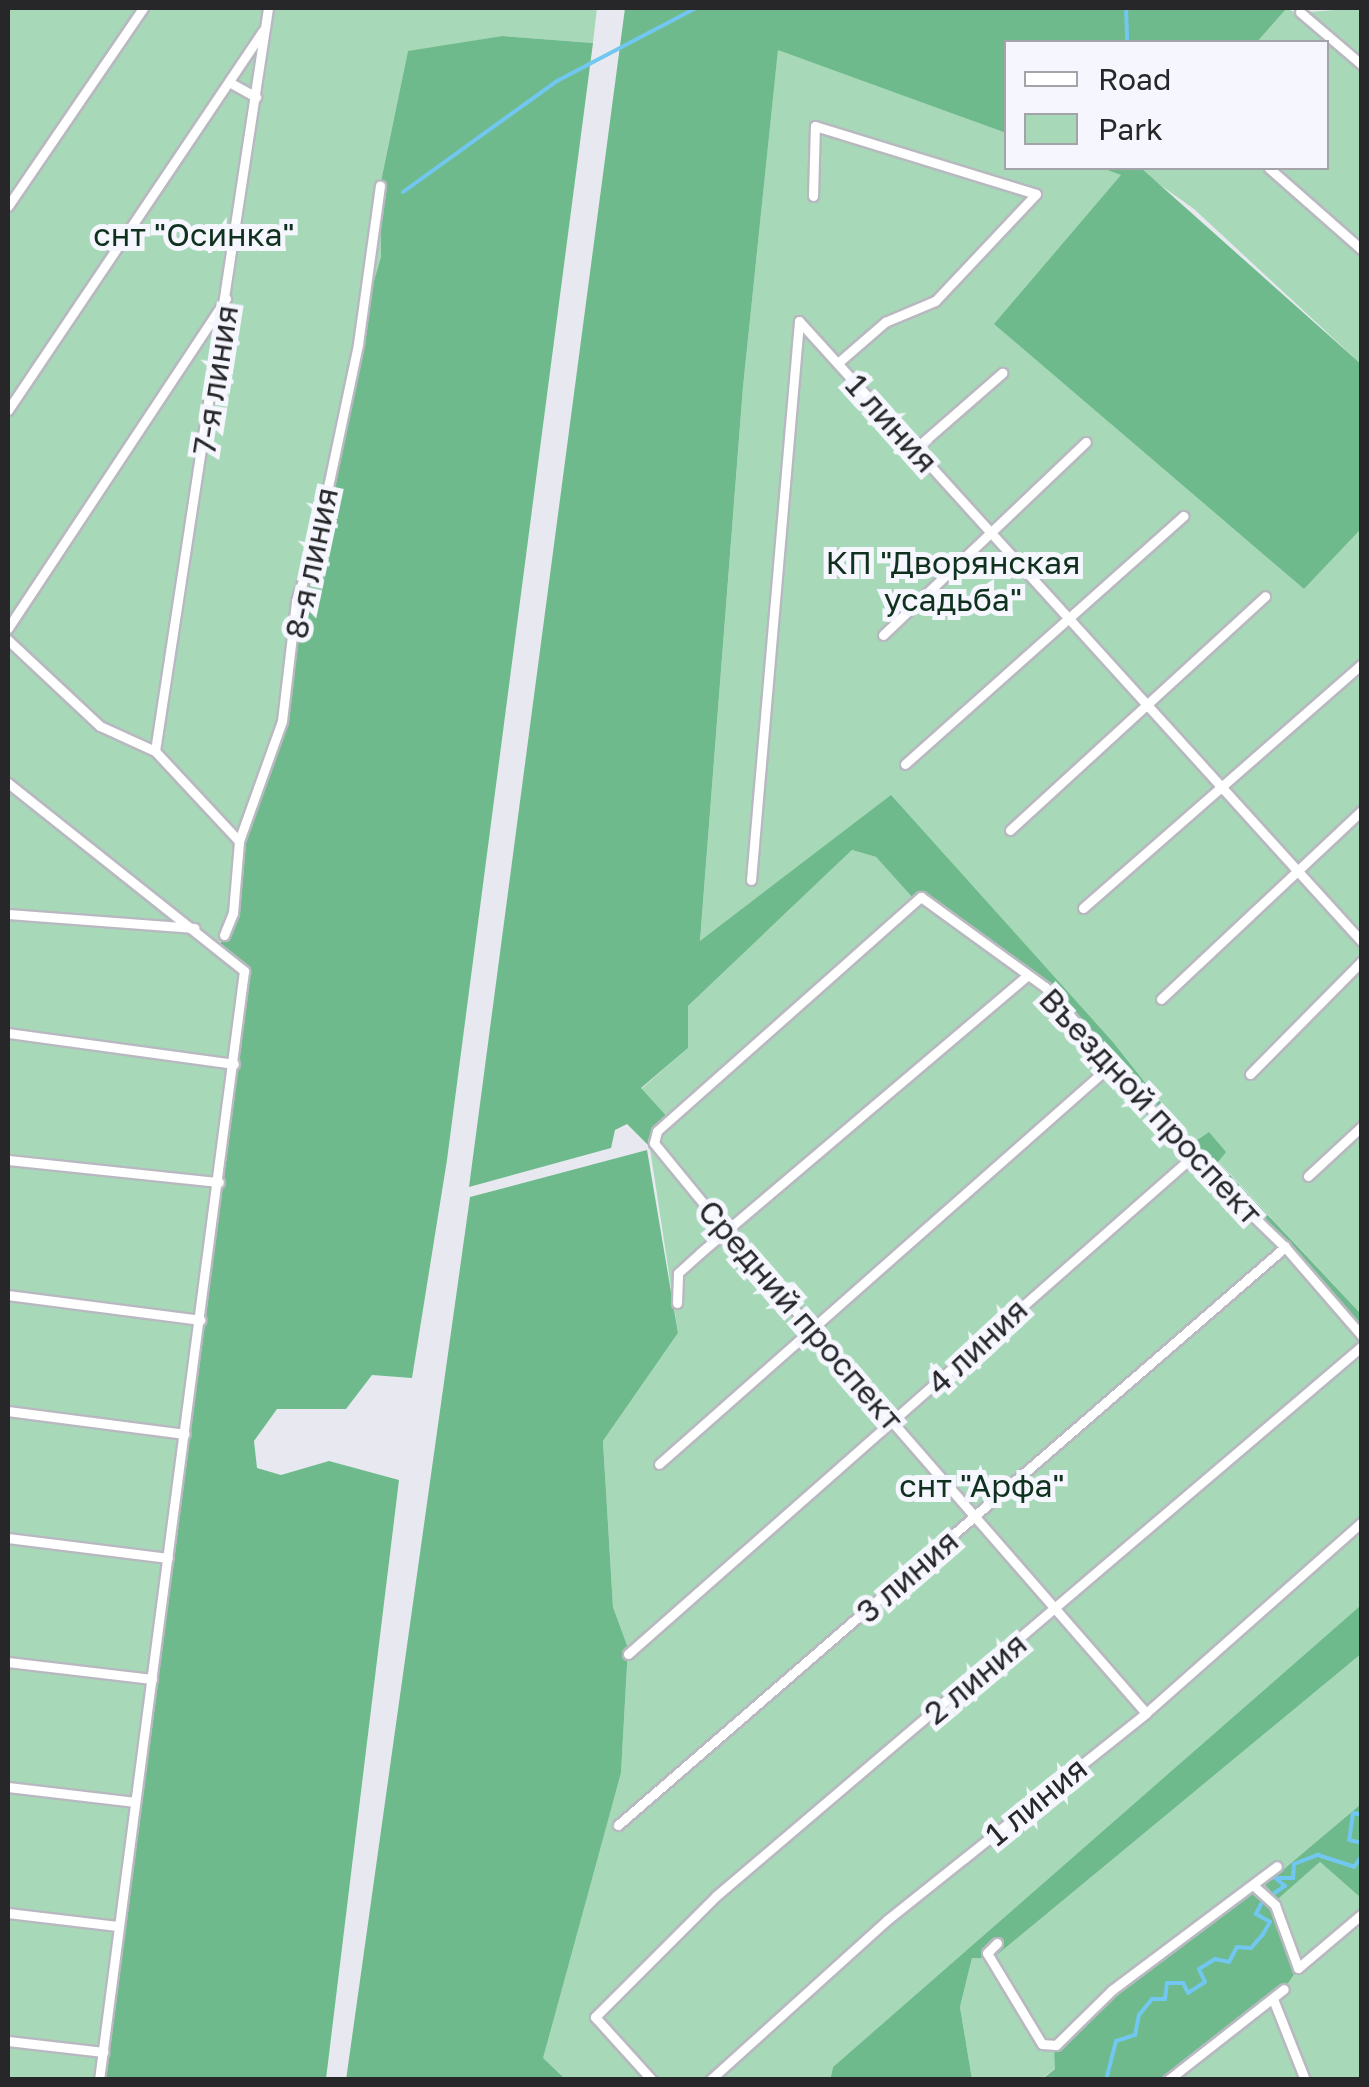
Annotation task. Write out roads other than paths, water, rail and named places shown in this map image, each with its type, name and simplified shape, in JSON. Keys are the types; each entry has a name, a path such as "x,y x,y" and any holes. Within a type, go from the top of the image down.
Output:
{"street":[{"path":"8,206 143,8"},
{"name":"7-я линия","path":"155,751 228,297 268,8"},
{"path":"1300,12 1362,65"},
{"path":"8,410 265,28"},
{"path":"229,82 256,97"},
{"path":"813,196 814,126 1036,194 935,302 885,322 838,362"},
{"path":"1271,170 1362,250"},
{"name":"8-я линия","path":"224,935 233,913 239,841 282,721 296,601 317,538 358,344 380,186"},
{"path":"8,628 228,297"},
{"name":"1 линия","path":"751,880 800,321 1362,942"},
{"path":"915,449 1002,372"},
{"path":"883,635 1086,442"},
{"path":"906,764 1182,516"},
{"path":"1010,830 1265,596"},
{"path":"8,640 100,726 155,751 239,841"},
{"path":"1083,908 1362,664"},
{"path":"8,783 196,928 244,971 99,2080"},
{"path":"1160,999 1295,868 1362,810"},
{"name":"Въездной проспект","path":"654,1143 658,1131 921,897 1045,987 1192,1156 1285,1247 1362,1336"},
{"path":"8,914 196,928"},
{"path":"1250,1074 1362,961"},
{"path":"677,1303 678,1273 1027,976"},
{"path":"8,1033 234,1064"},
{"path":"659,1464 810,1325 1112,1064"},
{"path":"1308,1176 1362,1126"},
{"name":"Средний проспект","path":"654,1143 1146,1713"},
{"name":"4 линия","path":"628,1654 895,1423 1192,1156"},
{"path":"8,1160 219,1182"},
{"name":"3 линия","path":"618,1825 1285,1247"},
{"path":"8,1295 200,1320"},
{"name":"2 линия","path":"652,2080 595,2018 716,1896 1362,1346"},
{"path":"8,1412 185,1434"},
{"name":"1 линия","path":"710,2080 887,1920 1146,1713 1362,1522"},
{"path":"8,1538 168,1558"},
{"path":"8,1662 152,1678"},
{"path":"8,1786 135,1802"},
{"path":"998,1943 988,1953 1042,2044 1056,2046 1112,1990 1277,1866"},
{"path":"1253,1884 1275,1905 1298,1968 1362,1914"},
{"path":"8,1914 117,1926"},
{"path":"1168,2080 1284,1989"},
{"path":"1273,1999 1305,2080"},
{"path":"8,2041 103,2052"}],"waterway":[{"path":"403,192 557,81 696,8"},
{"path":"1126,8 1127,40"},
{"path":"1362,1815 1353,1813 1349,1840 1362,1843"},
{"path":"1270,1896 1285,1886 1275,1878 1293,1878 1294,1864 1318,1855 1354,1867 1362,1856"},
{"path":"1106,2080 1116,2041 1135,2035 1139,2015 1152,1999 1165,1999 1167,1983 1183,1983 1188,1993 1205,1982 1199,1969 1215,1959 1229,1962 1237,1947 1251,1948 1270,1922 1256,1914 1262,1902"}],"park label":[{"name":"снт \"Осинка\"","path":"194,234"},
{"name":"КП \"Дворянская усадьба\"","path":"953,582"},
{"name":"снт \"Арфа\"","path":"982,1485"}]}
